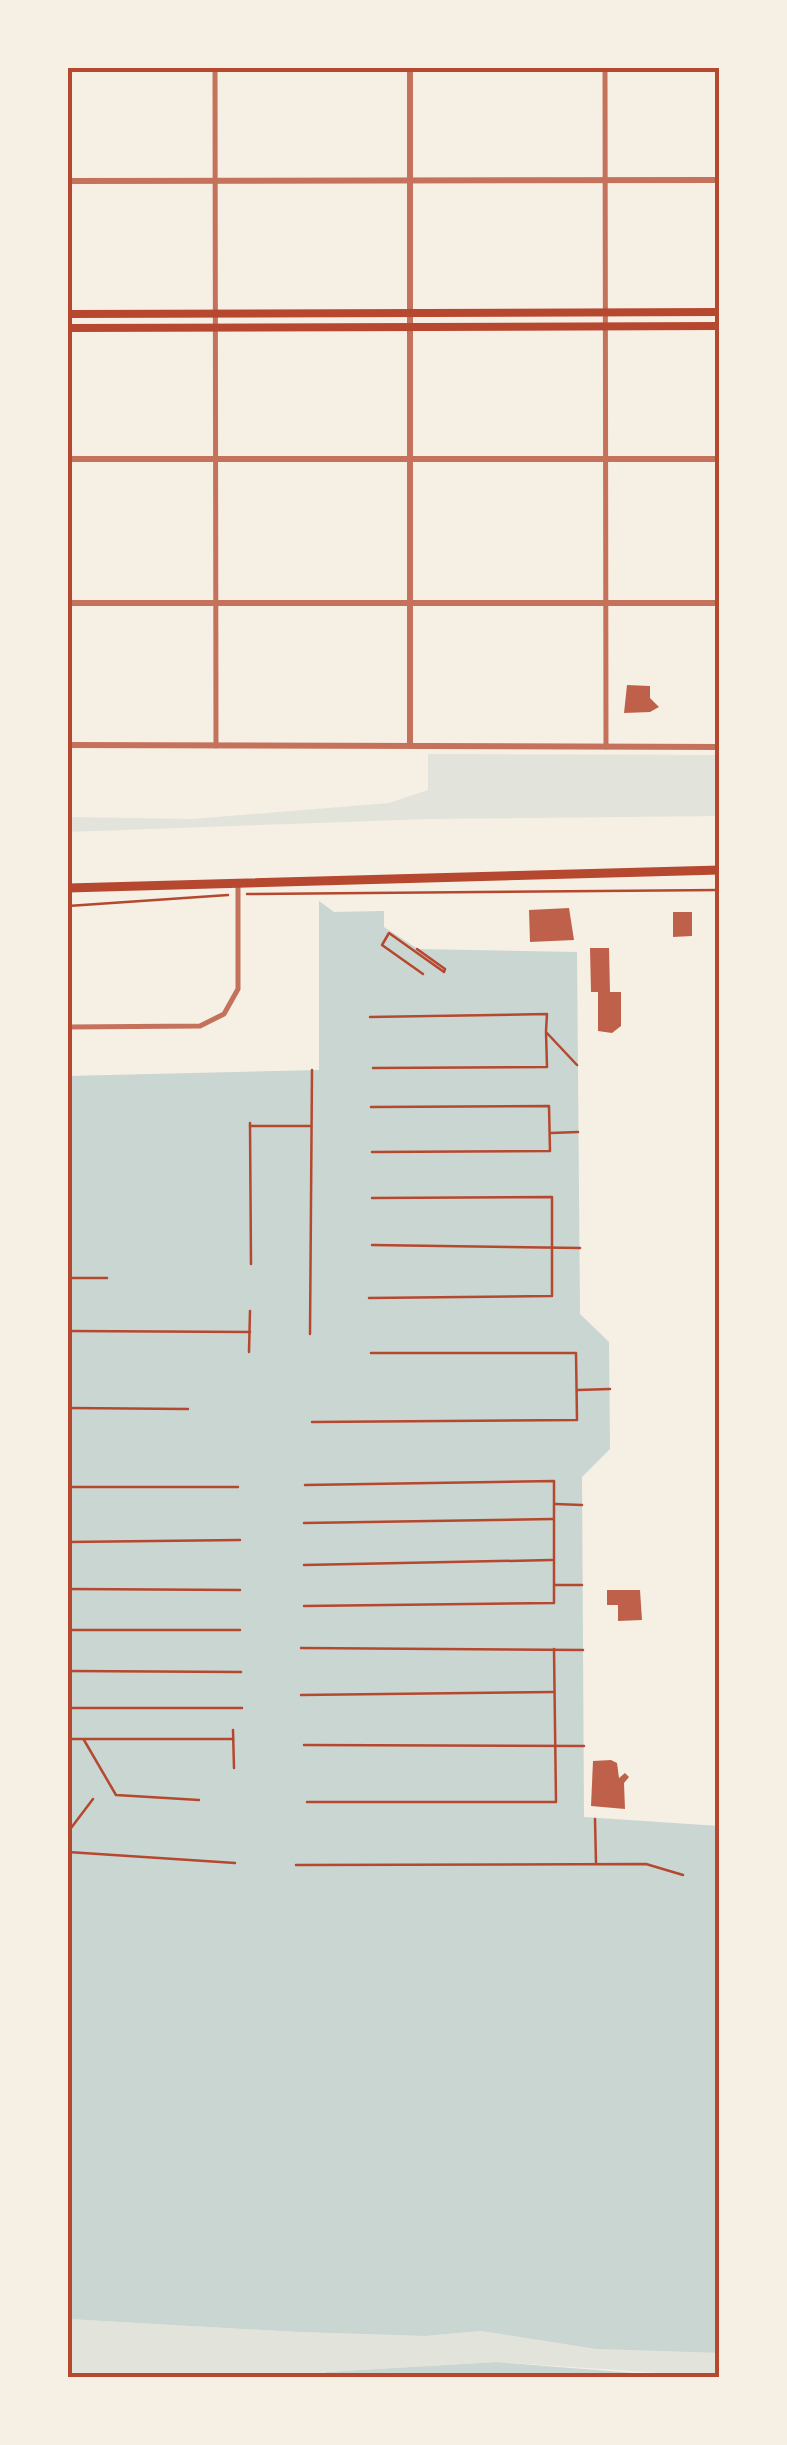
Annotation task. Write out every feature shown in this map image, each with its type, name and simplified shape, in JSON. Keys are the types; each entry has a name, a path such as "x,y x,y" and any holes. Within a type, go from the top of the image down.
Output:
{"main road":[{"path":"68,314 720,312"},
{"path":"68,328 720,326"},
{"path":"68,888 720,870"}],"street":[{"path":"215,68 216,746"},
{"path":"410,68 410,745"},
{"path":"605,68 606,747"},
{"path":"68,181 720,180"},
{"path":"68,459 720,458"},
{"path":"68,603 720,603"},
{"path":"68,746 720,746"},
{"path":"68,1027 200,1026 224,1014 238,989 238,882"}],"path":[{"path":"247,894 720,890"},
{"path":"68,906 228,895"},
{"path":"418,950 444,972 389,934 382,944 423,974"},
{"path":"370,1016 546,1014 547,1067 373,1068"},
{"path":"546,1032 577,1064"},
{"path":"310,1334 312,1070"},
{"path":"372,1107 550,1106 550,1151 372,1152"},
{"path":"251,1264 250,1124 312,1126"},
{"path":"550,1133 578,1132"},
{"path":"370,1298 552,1296 552,1197 372,1198"},
{"path":"372,1245 580,1248"},
{"path":"68,1278 107,1278"},
{"path":"249,1352 250,1311"},
{"path":"68,1331 250,1332"},
{"path":"312,1422 577,1420 576,1353 372,1353"},
{"path":"576,1390 610,1389"},
{"path":"68,1408 188,1408"},
{"path":"304,1606 554,1603 554,1481 306,1484"},
{"path":"68,1487 238,1487"},
{"path":"554,1504 582,1504"},
{"path":"304,1523 554,1518"},
{"path":"68,1542 240,1540"},
{"path":"304,1564 554,1560"},
{"path":"554,1585 582,1585"},
{"path":"68,1589 240,1590"},
{"path":"68,1630 240,1630"},
{"path":"301,1648 583,1650"},
{"path":"307,1802 556,1802 554,1650"},
{"path":"68,1671 241,1672"},
{"path":"301,1695 555,1692"},
{"path":"68,1708 242,1708"},
{"path":"232,1730 234,1768"},
{"path":"68,1739 233,1739"},
{"path":"84,1739 116,1795 199,1800"},
{"path":"304,1745 584,1746"},
{"path":"68,1832 92,1799"},
{"path":"596,1818 596,1865"},
{"path":"68,1852 235,1862"},
{"path":"296,1865 646,1864 683,1875"}],"shaded area":[{"path":"428,754 719,755 719,816 429,819 68,832 68,817 193,819 389,803 428,790"},
{"path":"319,901 334,912 384,911 384,927 418,949 577,952 580,1314 609,1342 610,1449 582,1477 584,1817 719,1826 719,2353 596,2349 481,2331 425,2336 68,2319 68,1076 319,1070"},
{"path":"68,2319 425,2336 481,2331 596,2349 719,2353 719,2377 497,2362 326,2372 321,2378 68,2377"},
{"path":"497,2362 685,2377 321,2377 326,2372"}],"building":[{"path":"627,685 650,686 650,698 659,707 650,712 624,713"},
{"path":"569,908 574,940 530,942 529,910"},
{"path":"673,912 692,912 692,936 673,937"},
{"path":"590,948 609,948 610,992 621,992 621,1026 612,1033 598,1031 598,992 591,992"},
{"path":"607,1590 640,1590 642,1620 618,1621 618,1605 607,1605"},
{"path":"593,1761 617,1763 619,1778 625,1773 629,1777 624,1783 625,1809 591,1806"}]}
